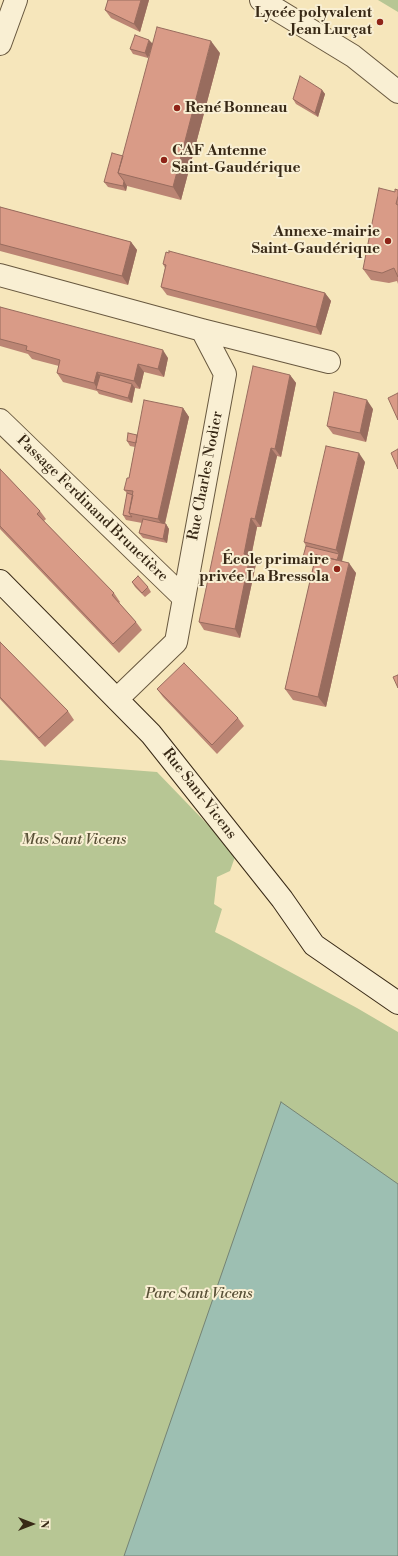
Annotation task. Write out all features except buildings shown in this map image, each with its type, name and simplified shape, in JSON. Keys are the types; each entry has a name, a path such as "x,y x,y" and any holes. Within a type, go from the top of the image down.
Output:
{"street":[{"path":"0,44 16,0"},
{"path":"261,0 352,56 398,92"},
{"path":"0,275 202,330 329,362"},
{"name":"Rue Charles Nodier","path":"117,699 176,642 226,374 202,330"},
{"name":"Passage Ferdinand Brunetière","path":"0,420 184,598"},
{"name":"Rue Sant-Vicens","path":"0,581 151,734 282,899 314,945 398,1004"}],"green space":[{"path":"378,0 398,0 398,12"},
{"name":"Parc Sant Vicens","path":"0,760 157,772 236,854 230,871 217,877 214,904 222,909 215,932 357,1008 398,1032 398,1556 0,1556"}],"shaded area":[{"path":"281,1102 398,1184 398,1556 124,1556"}],"place":[{"name":"Lycée polyvalent Jean Lurçat","path":"380,22"},
{"name":"René Bonneau","path":"177,108"},
{"name":"CAF Antenne Saint-Gaudérique","path":"164,160"},
{"name":"Annexe-mairie Saint-Gaudérique","path":"388,241"},
{"name":"École primaire privée La Bressola","path":"337,569"}],"park label":[{"name":"Mas Sant Vicens","path":"74,840"}]}
